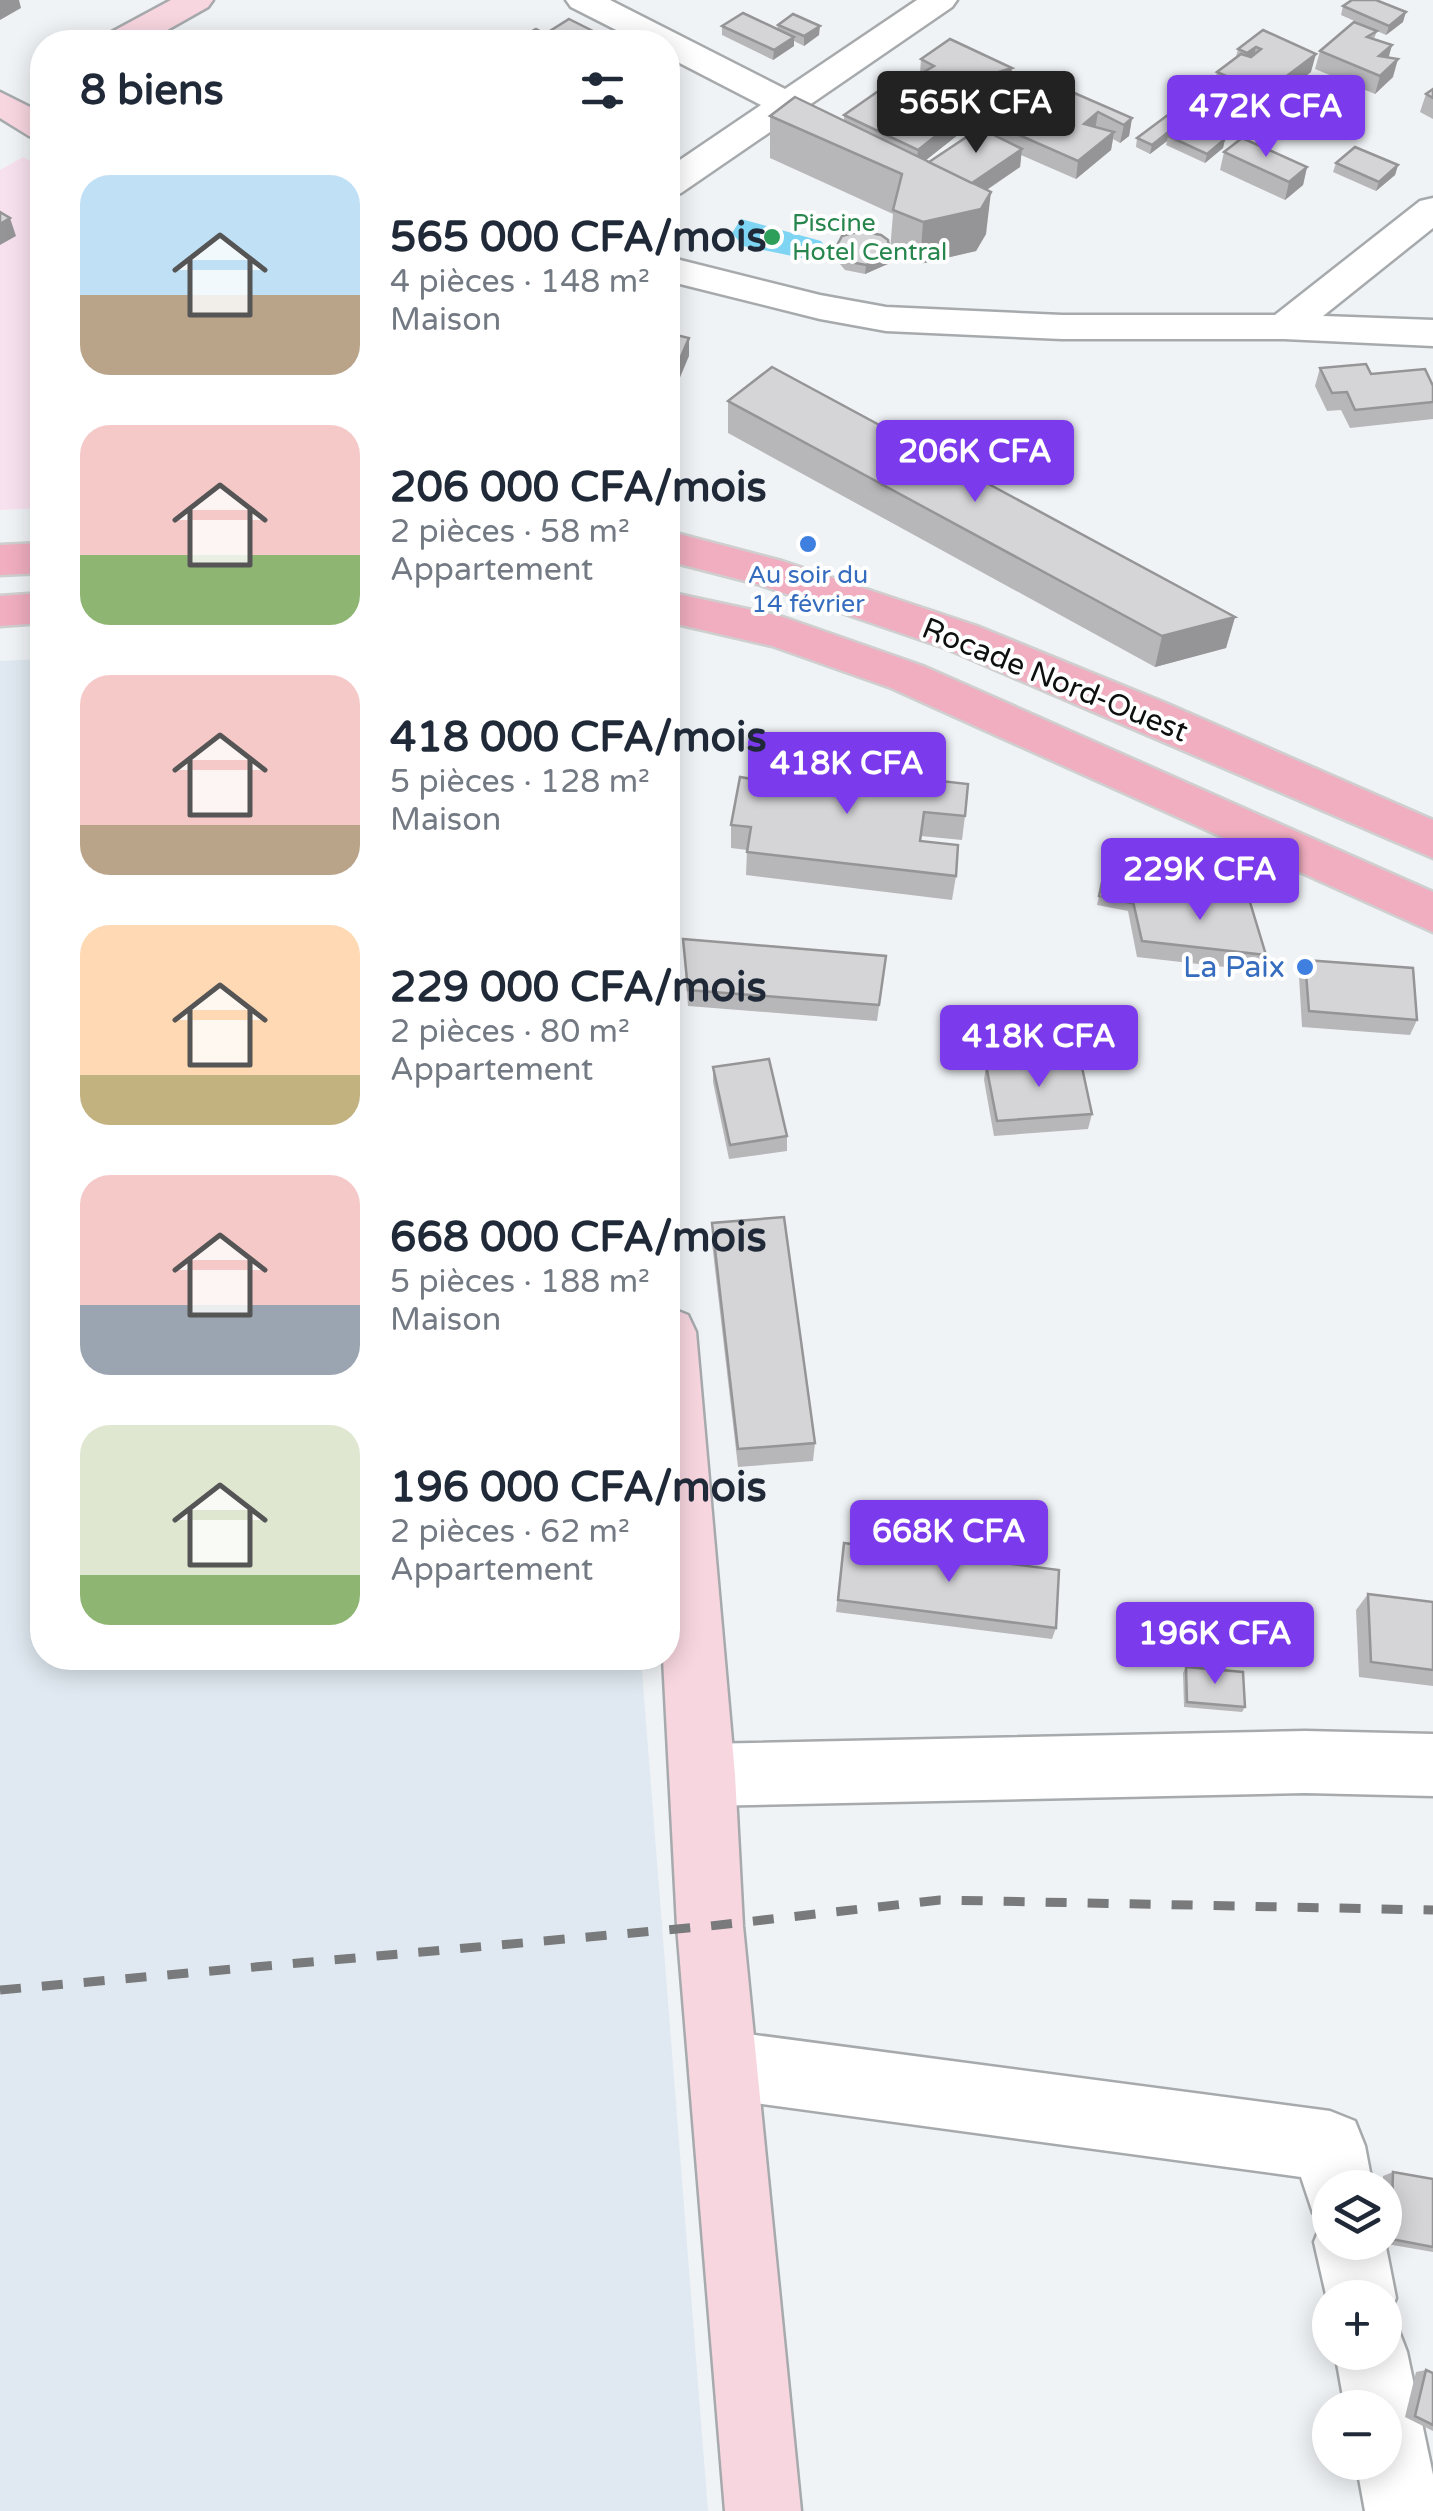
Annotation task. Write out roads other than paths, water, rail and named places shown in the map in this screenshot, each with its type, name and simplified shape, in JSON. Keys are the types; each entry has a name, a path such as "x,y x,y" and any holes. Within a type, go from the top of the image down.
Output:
{"main road":[{"name":"Rocade Nord-Ouest","path":"680,549 812,584 1019,662 1433,840"},
{"path":"0,560 30,559"},
{"path":"0,611 30,609"},
{"name":"Rocade Nord-Ouest","path":"680,610 780,632 907,677 1433,913"}],"street":[{"path":"143,30 196,0"},
{"path":"583,0 642,30"},
{"path":"680,178 940,0"},
{"path":"680,50 787,104"},
{"path":"2,108 30,94"},
{"path":"2,108 30,122"},
{"path":"1284,327 1433,209"},
{"path":"680,272 820,307 886,318 1062,327 1284,327 1433,333"},
{"path":"680,1484 703,1775 710,1926 763,2511"},
{"path":"703,1775 1306,1762 1433,1764"},
{"path":"725,2065 1330,2146 1335,2170"},
{"path":"1396,2480 1402,2511"}],"water":[{"name":"Piscine Hotel Central","path":"741,219 821,241 829,252 812,260 743,246 732,233"}],"railway":[{"path":"0,1990 710,1926 940,1900 1433,1910"}],"place":[{"name":"Piscine Hotel Central","path":"772,237"},
{"name":"Au soir du 14 février","path":"808,544"},
{"name":"La Paix","path":"1305,967"}]}
